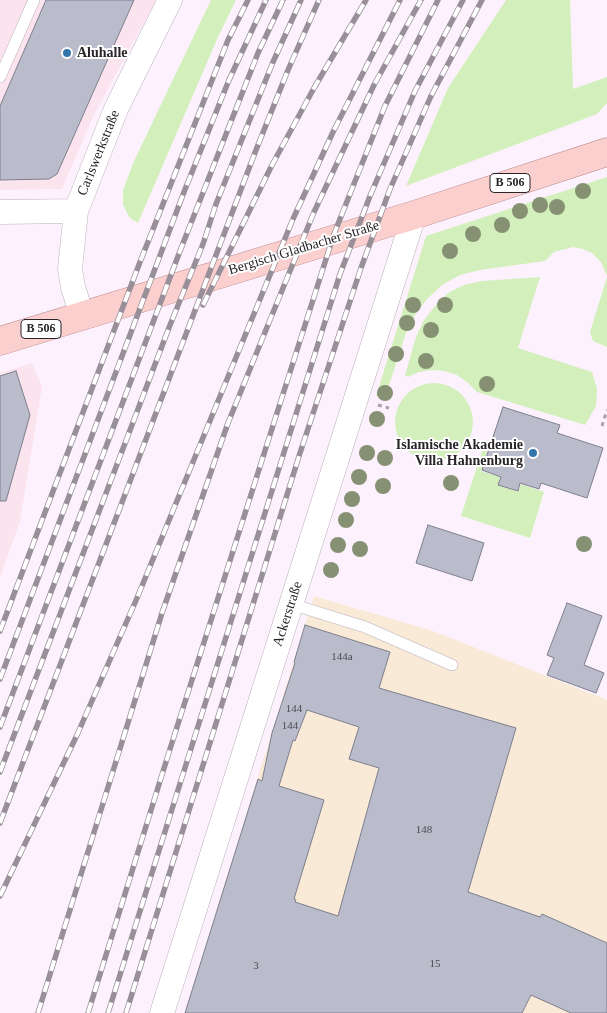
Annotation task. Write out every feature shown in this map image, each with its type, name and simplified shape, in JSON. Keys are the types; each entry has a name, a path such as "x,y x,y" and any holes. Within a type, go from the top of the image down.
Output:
{"main road":[{"name":"Bergisch Gladbacher Straße","path":"0,341 414,215 607,152"}],"street":[{"name":"Carlswerkstraße","path":"82,316 73,287 70,269 76,211 116,109 170,0"},
{"path":"0,212 76,211"},
{"name":"Ackerstraße","path":"162,1013 414,215"}],"lane":[{"path":"0,77 34,0"},
{"path":"291,604 365,627 452,665"}],"path":[{"path":"602,426 607,410"}],"shaded area":[{"name":"Aluhalle","path":"0,0 156,0 94,115 62,189 0,190"},
{"path":"32,363 42,387 20,521 0,578 0,373"},
{"path":"314,596 433,631 607,700 607,1013 185,1013"}],"green space":[{"path":"211,0 236,0 218,37 138,223 130,218 123,205 123,190 134,161"},
{"path":"506,0 570,0 573,89 607,77 607,103 597,114 406,186 448,88"},
{"path":"607,177 607,276 601,262 592,253 573,247 554,252 545,261 480,270 460,275 442,285 427,299 415,315 406,333 385,398 376,396 426,236"},
{"path":"540,277 518,348 592,372 597,389 596,406 585,425 477,392 457,375 444,371 419,372 408,377 405,375 416,337 424,320 448,293 464,285 482,281"},
{"path":"607,277 607,347 593,341 590,332"},
{"path":"434,383 449,386 462,394 470,407 473,422 470,437 462,450 449,458 434,461 419,458 406,450 398,437 395,422 398,407 406,394 419,386"},
{"path":"483,448 488,449 481,471 500,477 498,485 518,492 521,484 544,492 530,538 461,516"}],"building":[{"name":"Aluhalle","path":"46,0 134,0 57,174 49,179 0,180 0,106"},
{"path":"16,371 30,415 6,501 0,501 0,376"},
{"path":"503,407 560,425 557,433 603,448 587,498 541,483 539,489 520,483 518,491 498,485 501,477 482,470"},
{"path":"428,525 484,543 472,581 416,563"},
{"path":"567,603 602,616 584,665 604,673 596,693 547,675 554,658 547,655"},
{"path":"305,625 390,652 379,688 516,728 468,892 540,917 542,914 607,943 607,1013 571,1013 531,995 522,1013 185,1013 258,779 262,781 272,733","holes":["307,710 359,727 349,759 379,768 338,916 295,902 296,900 294,899 324,800 279,786 293,740 295,741"]}],"railway":[{"path":"0,631 140,262 228,40 248,0"},
{"path":"0,679 184,192 229,80 266,0"},
{"path":"0,727 180,251 258,53 283,0"},
{"path":"0,772 170,325 203,244 216,204 273,62 301,0"},
{"path":"0,823 256,150 319,0"},
{"path":"203,305 272,165 314,88 366,0"},
{"path":"0,896 77,735 137,598 293,219 333,132 400,0"},
{"path":"38,1013 162,613 228,423 314,212 374,85 421,0"},
{"path":"88,1013 334,234 385,106 438,0"},
{"path":"108,1013 340,274 370,196 415,91 463,0"},
{"path":"126,1013 300,453 361,268 390,189 431,96 482,0"}],"place":[{"name":"Aluhalle","path":"67,53"},
{"name":"Islamische Akademie Villa Hahnenburg","path":"533,453"}]}
